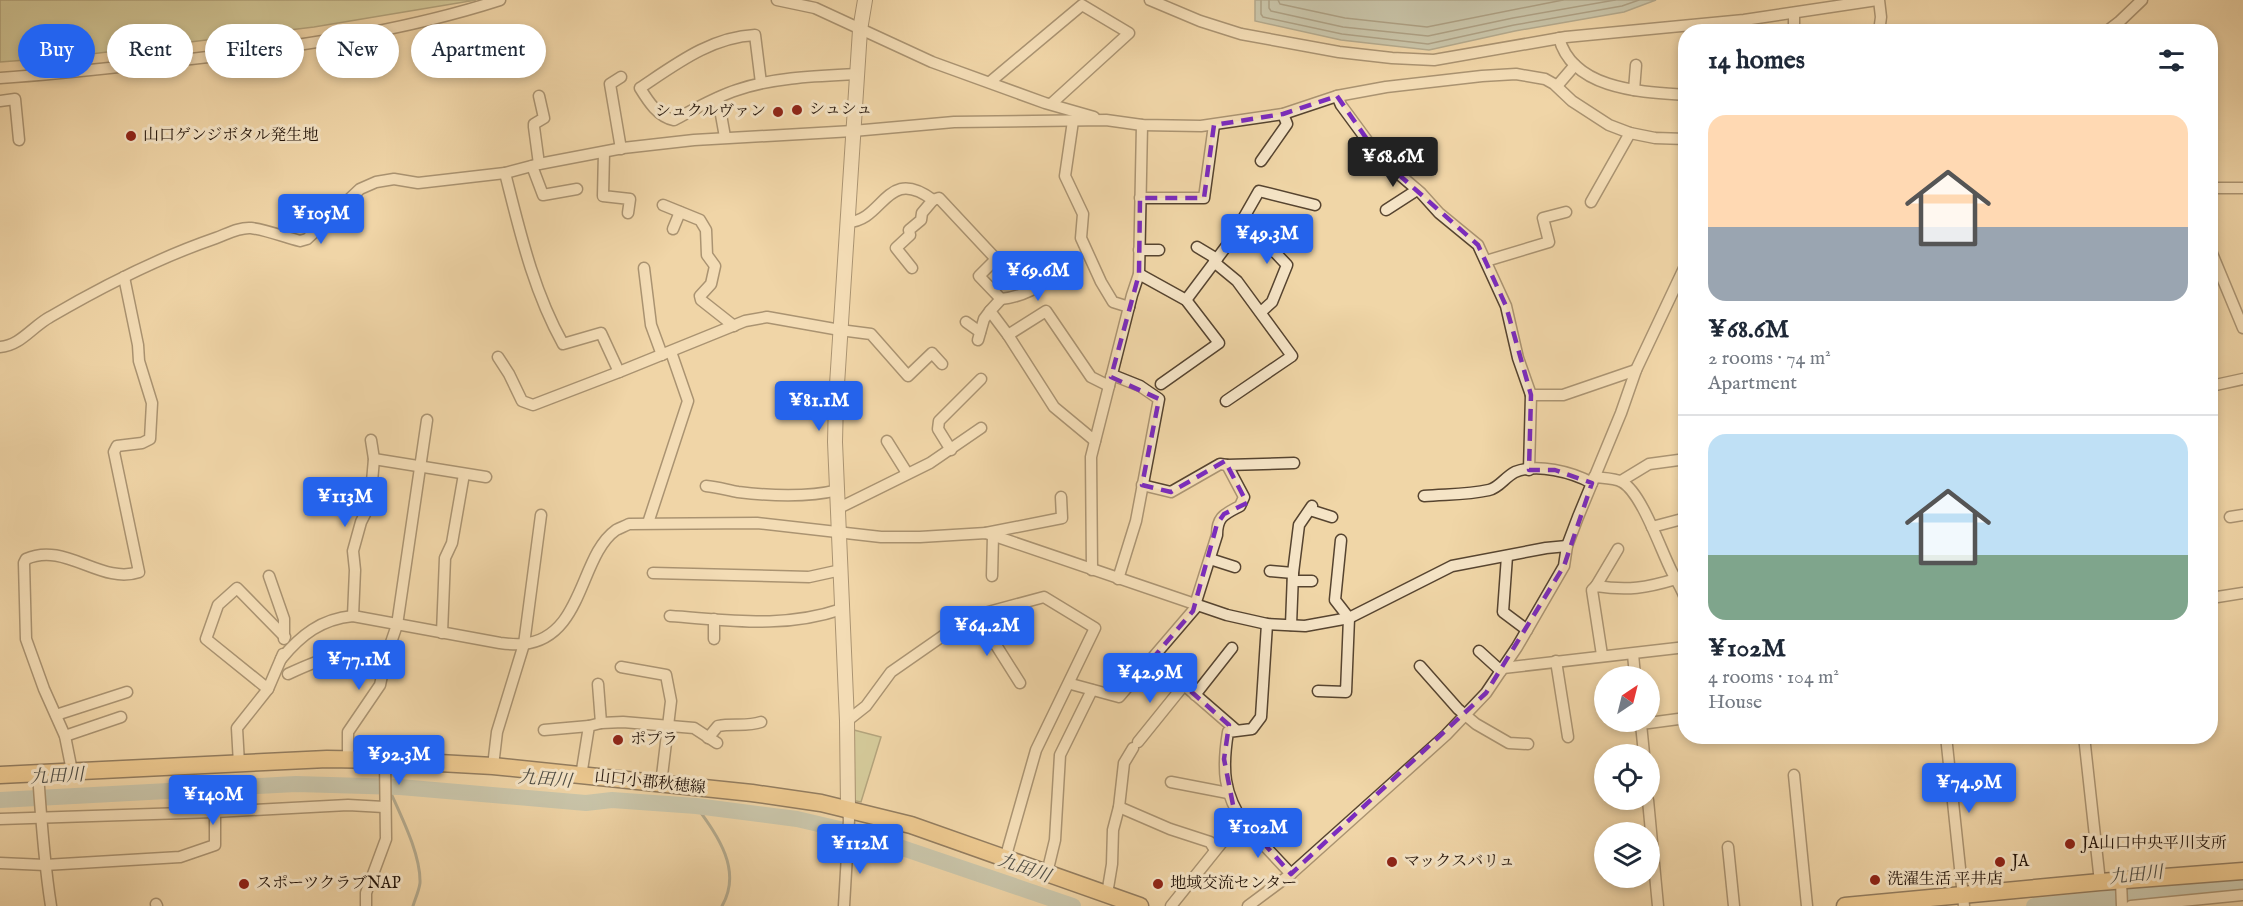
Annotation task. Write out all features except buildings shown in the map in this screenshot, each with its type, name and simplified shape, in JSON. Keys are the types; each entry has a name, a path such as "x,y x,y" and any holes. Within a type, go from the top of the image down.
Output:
{"main road":[{"name":"山口小郡秋穂線","path":"0,775 38,779 72,771 348,760 385,765 493,766 752,793 911,825 1116,900 1140,906"},
{"path":"1845,906 1964,902 2100,882 2121,885 2243,871"}],"street":[{"path":"0,78 50,75 291,47 463,13 500,0"},
{"path":"777,0 814,8 932,62 1051,104 1106,120 1142,125 1214,125 1283,114 1337,96 1386,87 1482,76 1529,76 1545,79 1557,86 1572,101 1609,125 1630,133 1655,138 1678,139"},
{"path":"844,906 848,844 847,721 835,421 860,30 865,0"},
{"path":"1150,0 1200,21 1240,34 1339,52 1392,58 1434,60 1559,38 1678,30"},
{"path":"1752,24 1794,14 1878,0 1880,24"},
{"path":"2116,24 2142,0"},
{"path":"990,82 1082,5 1129,33 1051,104"},
{"path":"1794,14 1794,24"},
{"path":"761,83 755,35 743,36 705,47 640,88 649,103 666,118 674,120 736,90 761,83 801,77 857,74"},
{"path":"1559,38 1562,50 1587,76 1634,90 1678,94"},
{"path":"1634,90 1636,64"},
{"path":"1557,86 1575,65"},
{"path":"621,76 610,84 621,149"},
{"path":"539,96 544,118 534,124 534,127 536,165 544,199 577,189"},
{"path":"1337,96 1341,105 1380,158 1417,190 1439,213 1478,245 1506,306 1518,358 1531,395 1529,470"},
{"path":"718,98 725,137"},
{"path":"0,100 15,99 19,140"},
{"path":"1261,161 1287,124 1283,114"},
{"path":"0,347 7,347 19,341 47,318 124,277 192,246 237,230 250,228 300,241 307,239 360,189 376,182 394,179 418,183 505,173 621,149 725,137 853,131 954,122 1106,120"},
{"path":"1073,121 1065,176 1084,217 1081,238 1113,302 1129,307"},
{"path":"1092,570 1091,457 1139,274 1142,125"},
{"path":"1140,198 1204,198 1214,125"},
{"path":"1591,202 1630,133"},
{"path":"604,152 602,199 630,200 628,213"},
{"path":"505,173 536,286 563,344 602,333 619,372"},
{"path":"848,222 857,222 883,199 903,189 911,188 933,200"},
{"path":"2218,188 2243,188"},
{"path":"1386,210 1417,190"},
{"path":"1186,300 1238,228 1259,191 1315,205"},
{"path":"912,268 892,251 910,235 909,230 921,220 922,213 933,200 939,198 996,259 979,276 1001,299"},
{"path":"663,205 700,220 704,224 707,255 715,266 711,284 700,296 701,300 734,326"},
{"path":"673,229 680,212"},
{"path":"1486,261 1549,242 1543,218 1566,212"},
{"path":"1238,228 1268,245 1287,265 1272,302 1261,312"},
{"path":"1197,248 1237,281 1292,356 1226,401"},
{"path":"1139,250 1159,250"},
{"path":"644,268 651,325 688,401 648,523"},
{"path":"2218,268 2243,328"},
{"path":"966,322 979,336 984,319 1001,299 1010,298 1043,285 1053,271"},
{"path":"1139,274 1186,300 1222,347 1161,384"},
{"path":"72,771 65,736 44,689 26,639 24,563 32,556 58,555 72,558 98,570 132,575 139,572 114,452 117,446 142,443 150,439 152,403 139,361 138,345 124,277"},
{"path":"1248,906 1291,874 1446,735 1486,693 1527,630 1564,566 1567,546 1636,370 1678,281"},
{"path":"990,311 1054,407 1095,441"},
{"path":"1008,335 1046,311 1091,377 1110,382"},
{"path":"498,357 522,401 532,405 756,318 767,317 872,334 908,376 928,350 942,364"},
{"path":"1531,395 1563,395 1636,370"},
{"path":"1110,382 1115,376 1140,386 1159,399 1136,521 1118,579"},
{"path":"951,450 938,429 939,421 981,379"},
{"path":"2218,384 2243,379"},
{"path":"348,760 348,732 380,685 386,657 397,625 428,420"},
{"path":"839,508 951,450 981,428"},
{"path":"353,616 355,570 353,551 370,504 374,459 371,440"},
{"path":"888,441 907,474"},
{"path":"374,459 486,477"},
{"path":"1424,496 1449,496 1491,490 1516,472 1529,470 1555,470 1593,480 1621,481 1649,464 1678,460"},
{"path":"1142,485 1171,492 1220,464 1294,463"},
{"path":"1071,684 1119,697 1196,606 1217,535 1217,524 1224,514 1240,506 1244,497 1227,465"},
{"path":"442,633 445,558 452,543 464,474"},
{"path":"1621,481 1642,507 1678,582"},
{"path":"706,486 726,488 735,492 780,495 820,494 838,490"},
{"path":"281,659 295,641 314,627 341,617 353,616 500,643 524,644 549,635 568,614 584,586 596,556 615,531 628,524 757,522 840,533 911,537 989,535 1062,518 1061,498"},
{"path":"1291,625 1293,577 1299,525 1311,508 1332,517"},
{"path":"493,766 497,732 524,644 541,515"},
{"path":"2230,517 2243,515"},
{"path":"1652,527 1678,520"},
{"path":"989,535 1196,606 1267,624 1305,626 1349,618 1452,566 1567,546"},
{"path":"989,535 992,576"},
{"path":"1318,691 1346,692 1349,618 1335,600 1341,540"},
{"path":"1602,655 1592,590 1618,549"},
{"path":"1507,556 1503,612 1527,630"},
{"path":"1210,559 1235,567"},
{"path":"653,573 809,577 841,570"},
{"path":"1270,571 1312,581"},
{"path":"239,764 237,728 268,689 281,659 285,637 284,619 269,576"},
{"path":"1596,586 1621,590 1647,588 1676,579"},
{"path":"268,689 206,639 218,605 237,588 285,637"},
{"path":"2218,597 2243,593"},
{"path":"847,721 866,706 891,672 970,617 1044,597 1095,628 1036,750 1005,859"},
{"path":"670,616 791,622 823,616 842,609"},
{"path":"977,615 1020,683"},
{"path":"714,619 714,639"},
{"path":"1267,624 1262,717 1252,729 1228,732 1224,759 1228,793 1234,810 1291,874"},
{"path":"1195,694 1232,648"},
{"path":"1479,651 1502,669 1602,655 1633,654 1678,648"},
{"path":"288,674 315,661 340,654 357,653 386,657"},
{"path":"1633,654 1634,666"},
{"path":"1153,658 1236,730"},
{"path":"1556,661 1568,736"},
{"path":"1420,666 1465,715 1509,743 1528,744"},
{"path":"621,667 666,675 671,701 661,784"},
{"path":"598,684 602,723"},
{"path":"1116,900 1112,864 1113,830 1119,807 1124,763 1135,745 1184,685"},
{"path":"1047,873 1056,840 1060,755 1092,690"},
{"path":"56,716 127,692"},
{"path":"65,736 121,717"},
{"path":"1660,721 1678,719"},
{"path":"544,730 602,723 641,723 669,728 694,728 712,740 717,726 733,723 750,726 761,722"},
{"path":"581,776 589,726"},
{"path":"1948,744 1964,902"},
{"path":"2085,744 2100,882"},
{"path":"366,906 366,893 386,839 385,765"},
{"path":"1794,775 1807,906"},
{"path":"38,779 51,906"},
{"path":"1171,782 1228,793"},
{"path":"0,819 384,804"},
{"path":"1119,807 1170,830 1210,842 1215,850"},
{"path":"1649,810 1658,906"},
{"path":"0,863 45,865 189,854 215,845 215,812"},
{"path":"1171,906 1224,840 1245,825"},
{"path":"1728,847 1734,906"},
{"path":"2121,885 2125,906 2243,895"}],"highlighted area":[{"path":"1337,96 1380,158 1478,245 1506,306 1531,395 1529,470 1555,470 1592,483 1564,566 1486,693 1291,874 1234,810 1224,759 1229,725 1153,658 1193,611 1217,524 1224,514 1247,503 1225,461 1171,492 1142,485 1159,399 1111,377 1139,274 1140,198 1204,198 1214,125 1283,114"}],"green space":[{"path":"0,0 476,0 332,24 316,24 316,27 304,28 304,24 205,24 205,40 193,42 193,24 107,24 107,52 95,53 95,24 18,24 18,61 0,62"},
{"path":"854,730 881,737 861,802 851,800"}],"water":[{"path":"1255,0 1656,0 1624,12 1515,31 1429,50 1341,40 1255,21"}],"waterway":[{"name":"九田川","path":"0,800 296,784 400,787 586,803 612,800 696,806 797,819 861,834 1073,906"},
{"path":"390,791 410,836 417,860 420,883 413,906"},
{"path":"696,806 719,841 729,866 728,893 722,906"},
{"name":"九田川","path":"2034,906 2243,886"},
{"name":"九田川","path":"2092,900 2093,906"}],"place":[{"name":"シュシュ","path":"797,110"},
{"name":"シュクルヴァン","path":"778,112"},
{"name":"山口ゲンジボタル発生地","path":"131,136"},
{"name":"ポプラ","path":"618,740"},
{"name":"JA山口中央平川支所","path":"2070,844"},
{"name":"マックスバリュ","path":"1392,862"},
{"name":"JA","path":"2000,862"},
{"name":"洗濯生活 平井店","path":"1875,880"},
{"name":"スポーツクラブNAP","path":"244,884"},
{"name":"地域交流センター","path":"1158,884"}]}
